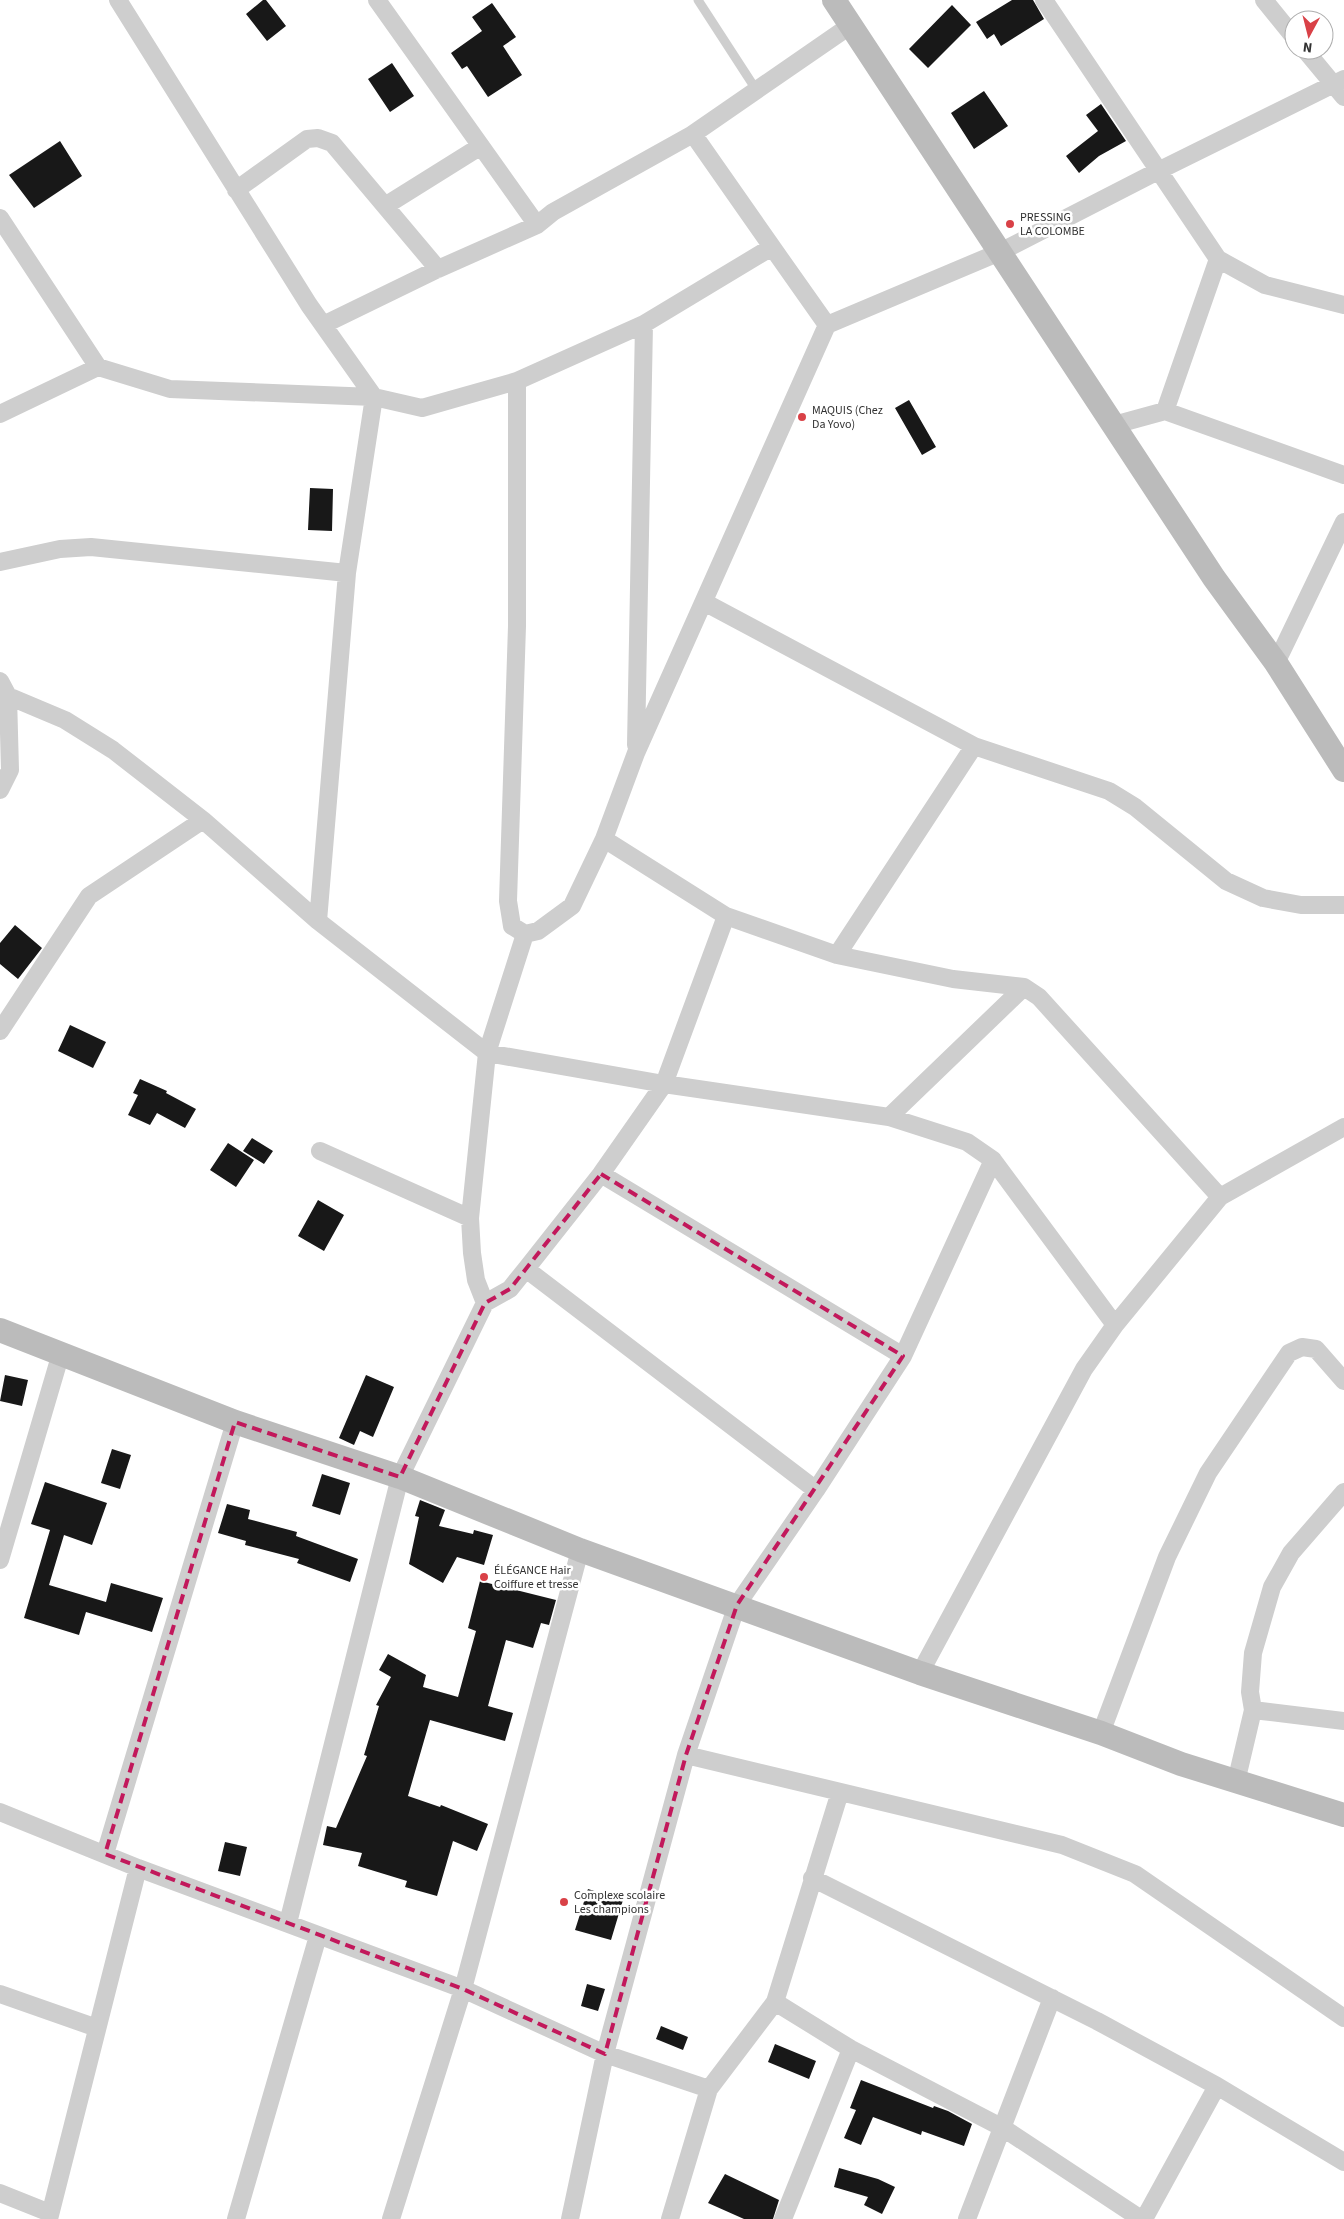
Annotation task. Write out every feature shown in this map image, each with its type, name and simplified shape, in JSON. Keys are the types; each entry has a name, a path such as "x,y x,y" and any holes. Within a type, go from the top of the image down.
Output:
{"main road":[{"path":"834,0 1214,578 1276,663 1344,770"},
{"path":"0,1330 235,1422 400,1477 580,1550 920,1673 1101,1733 1181,1764 1344,1815"}],"street":[{"path":"118,0 236,190 323,325 374,397 347,573 318,921"},
{"path":"377,0 537,225"},
{"path":"1044,0 1218,259 1265,285 1344,305"},
{"path":"1264,0 1284,25"},
{"path":"323,325 438,269 537,225 553,212 693,134 851,26"},
{"path":"1316,60 1338,81 1344,97"},
{"path":"517,381 517,626 508,901 512,926 525,934 538,931 572,906 604,839 636,753 827,324 1000,252 1158,170 1338,81"},
{"path":"693,134 827,324"},
{"path":"236,190 306,139 318,138 332,144 438,269"},
{"path":"385,206 481,146"},
{"path":"0,218 98,367 170,389 374,397 422,408 517,381 644,324 772,247"},
{"path":"1165,411 1218,259"},
{"path":"636,753 644,324"},
{"path":"0,414 98,367"},
{"path":"1114,425 1165,411 1344,475"},
{"path":"1276,663 1344,522"},
{"path":"0,562 60,549 91,547 347,573"},
{"path":"704,602 974,746 1109,791 1135,807 1226,881 1263,898 1301,905 1344,905"},
{"path":"0,790 10,770 4,689"},
{"path":"4,689 65,720 113,750 203,820 318,921 488,1053 664,1084 890,1117 967,1142 993,1160 1115,1325"},
{"path":"838,955 974,746"},
{"path":"0,1031 88,896 203,820"},
{"path":"604,839 726,916 838,955 953,979 1024,987 1039,997 1220,1197"},
{"path":"288,1922 400,1477 485,1303 510,1289 601,1174 664,1084 726,916"},
{"path":"485,1303 476,1280 470,1218 488,1053 525,934"},
{"path":"890,1117 1024,987"},
{"path":"920,1673 1084,1369 1115,1325 1220,1197 1344,1127"},
{"path":"320,1151 470,1218"},
{"path":"570,2219 606,2054 686,1755 737,1606 816,1490 903,1356 993,1160"},
{"path":"601,1174 903,1356"},
{"path":"526,1269 816,1490"},
{"path":"1101,1733 1167,1557 1208,1473 1289,1353 1302,1347 1316,1348 1344,1381"},
{"path":"0,1560 61,1353"},
{"path":"105,1854 235,1422"},
{"path":"1236,1782 1254,1710 1250,1692 1253,1654 1272,1587 1291,1553 1344,1492"},
{"path":"391,2219 463,1988 580,1550"},
{"path":"1254,1710 1344,1721"},
{"path":"686,1755 1062,1845 1135,1874 1344,2018"},
{"path":"670,2219 709,2089 775,2002 840,1792"},
{"path":"0,1812 138,1868 463,1988 606,2054 709,2089"},
{"path":"0,2193 49,2216 138,1868"},
{"path":"812,1878 1052,1998 1217,2086 1344,2162"},
{"path":"236,2219 318,1936"},
{"path":"0,1994 97,2028"},
{"path":"967,2219 1052,1998"},
{"path":"775,2002 851,2049 1003,2128 1140,2219"},
{"path":"783,2219 851,2049"},
{"path":"1144,2219 1217,2086"}],"lane":[{"path":"698,0 757,91"}],"highlighted area":[{"path":"601,1174 903,1356 737,1605 686,1755 605,2054 463,1989 105,1854 235,1422 400,1477 485,1303 510,1289"}],"building":[{"path":"263,0 266,0 286,26 267,41 246,14"},
{"path":"1012,0 1033,0 1044,19 1001,46 994,34 987,39 976,22"},
{"path":"492,3 516,37 503,46 522,75 488,97 467,66 462,69 451,53 482,31 472,17"},
{"path":"952,5 971,25 928,68 909,49"},
{"path":"392,63 414,96 390,112 368,79"},
{"path":"984,91 1008,126 974,149 951,113"},
{"path":"1101,104 1126,141 1099,156 1079,173 1066,156 1098,131 1086,115"},
{"path":"60,141 82,176 34,208 9,175"},
{"path":"909,400 936,447 922,455 895,408"},
{"path":"310,488 333,489 332,531 308,530"},
{"path":"15,925 42,948 18,979 0,964 0,943"},
{"path":"70,1025 106,1042 93,1068 58,1051"},
{"path":"140,1079 167,1091 166,1093 196,1109 185,1128 157,1113 150,1125 128,1115 138,1095 133,1093"},
{"path":"252,1138 273,1151 264,1164 243,1151"},
{"path":"228,1143 254,1160 236,1187 210,1170"},
{"path":"318,1200 344,1215 324,1251 298,1236"},
{"path":"5,1375 28,1380 22,1406 0,1401"},
{"path":"366,1375 394,1387 373,1437 360,1431 354,1445 339,1438"},
{"path":"112,1449 131,1455 120,1489 101,1483"},
{"path":"322,1474 350,1483 340,1515 312,1506"},
{"path":"45,1482 107,1503 92,1545 64,1535 49,1585 106,1602 111,1583 163,1598 152,1632 86,1612 79,1635 24,1618 50,1530 31,1524"},
{"path":"420,1500 445,1510 439,1526 473,1534 474,1530 493,1535 484,1565 457,1557 443,1583 409,1564 419,1517 415,1516"},
{"path":"227,1504 250,1510 248,1519 297,1532 296,1536 358,1559 350,1582 297,1563 299,1559 245,1545 246,1541 218,1533"},
{"path":"480,1581 556,1600 549,1625 541,1623 533,1648 506,1640 488,1706 513,1713 505,1741 430,1720 408,1796 440,1807 441,1805 488,1824 477,1851 453,1841 437,1896 405,1887 407,1881 358,1866 362,1853 323,1845 327,1826 336,1828 367,1756 364,1755 379,1706 376,1705 391,1677 379,1670 388,1654 426,1675 423,1687 458,1697 476,1631 468,1628"},
{"path":"225,1842 247,1847 240,1876 218,1871"},
{"path":"588,1889 623,1900 611,1940 575,1930"},
{"path":"587,1984 605,1989 598,2011 581,2006"},
{"path":"661,2026 688,2037 683,2050 656,2039"},
{"path":"775,2044 816,2061 809,2079 768,2062"},
{"path":"861,2080 933,2108 934,2106 948,2111 972,2124 964,2146 922,2131 921,2135 873,2117 861,2145 844,2138 856,2110 850,2108"},
{"path":"839,2168 878,2179 895,2187 882,2214 864,2205 868,2197 834,2187"},
{"path":"725,2174 779,2200 773,2219 744,2219 708,2203"}],"place":[{"name":"PRESSING LA COLOMBE","path":"1010,224"},
{"name":"MAQUIS (Chez Da Yovo)","path":"802,417"},
{"name":"ÉLÉGANCE Hair Coiffure et tresse","path":"484,1577"},
{"name":"Complexe scolaire Les champions","path":"564,1902"}]}
